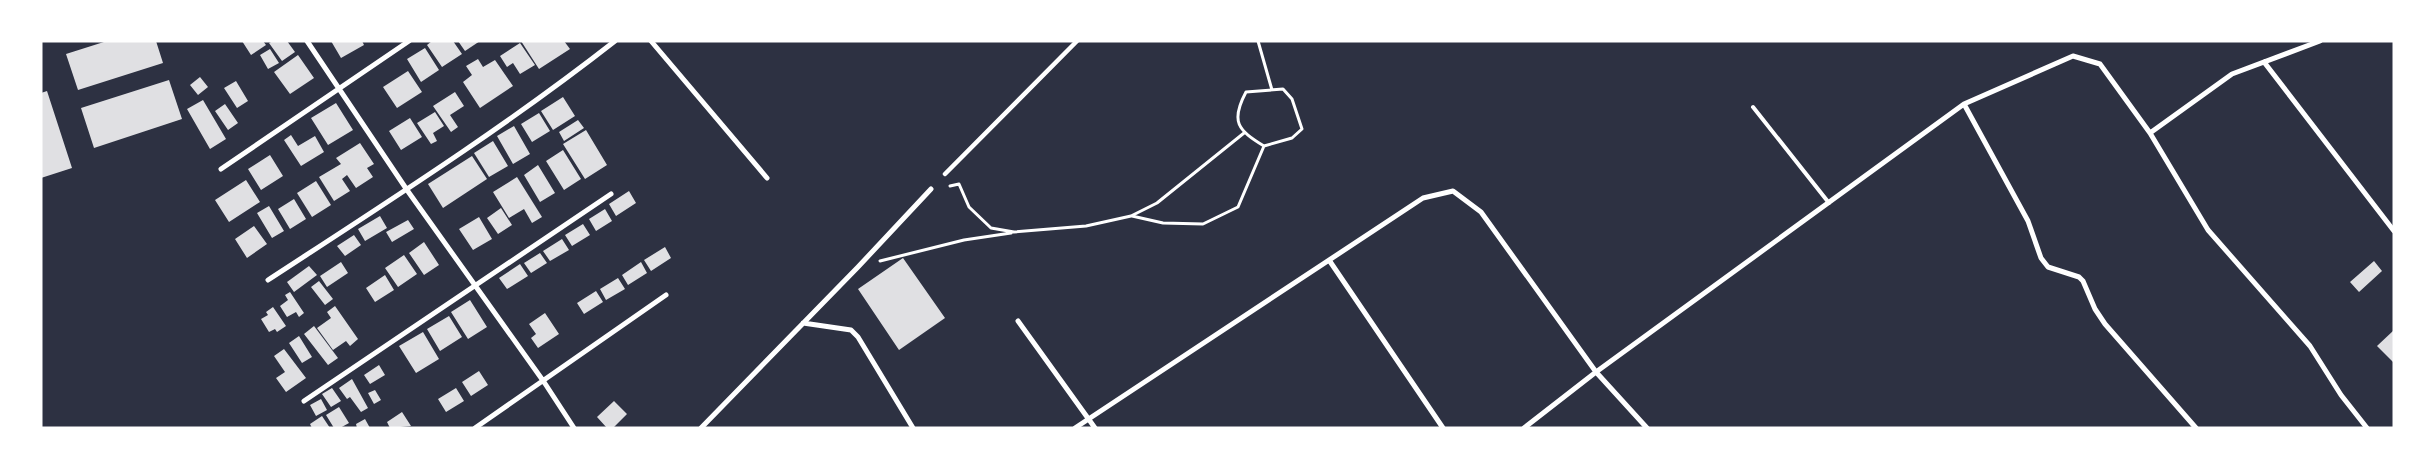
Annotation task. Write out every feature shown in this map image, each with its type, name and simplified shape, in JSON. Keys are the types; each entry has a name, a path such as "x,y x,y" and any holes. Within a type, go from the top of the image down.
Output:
{"street":[{"path":"307,41 407,190 544,382 574,428"},
{"path":"221,169 409,41"},
{"path":"268,280 407,190 556,87 614,41"},
{"path":"651,41 767,178"},
{"path":"945,174 1077,41"},
{"path":"2150,133 2232,74 2320,41"},
{"path":"1524,428 1596,372 1964,104 2073,56 2100,64 2150,133 2208,230 2310,346 2341,394 2367,428"},
{"path":"2264,62 2394,231"},
{"path":"1964,104 2028,221 2041,258 2048,267 2083,280 2095,308 2105,324 2196,428"},
{"path":"701,428 858,267 930,189"},
{"path":"1075,428 1422,198 1453,191 1482,212 1596,372 1647,428"},
{"path":"304,401 476,287 611,194"},
{"path":"1329,260 1443,428"},
{"path":"476,428 666,295"},
{"path":"1018,321 1095,428"},
{"path":"803,323 851,330 858,337 913,428"}],"lane":[{"path":"1753,107 1829,203"}],"path":[{"path":"1258,41 1272,90"},
{"path":"1283,89 1292,99 1302,129 1292,138 1264,146 1244,133 1237,118 1240,104 1246,92 1283,89"},
{"path":"858,267 964,240 1014,232 1086,226 1131,216 1157,204 1244,133"},
{"path":"1131,216 1163,223 1203,224 1238,207 1264,146"},
{"path":"930,189 959,184 969,207 991,228 1014,232"}],"building":[{"path":"107,41 156,41 163,63 78,90 66,54"},
{"path":"242,41 263,41 266,45 251,55"},
{"path":"273,41 287,41 295,52 282,61 269,43"},
{"path":"331,41 362,41 364,45 341,58"},
{"path":"432,41 453,41 462,54 442,67 427,45"},
{"path":"458,41 480,41 465,51"},
{"path":"521,41 564,41 570,49 539,69"},
{"path":"520,43 535,65 520,74 513,63 507,67 500,56"},
{"path":"425,48 439,70 421,82 407,59"},
{"path":"270,49 279,63 268,69 260,55"},
{"path":"298,55 314,78 290,94 274,72"},
{"path":"478,59 483,67 495,60 513,86 480,108 463,82 472,75 466,66"},
{"path":"408,71 422,92 397,108 383,87"},
{"path":"200,77 208,87 198,95 190,85"},
{"path":"169,80 182,119 94,148 81,108"},
{"path":"236,81 248,101 237,108 224,88"},
{"path":"47,91 72,168 41,178 41,93"},
{"path":"455,92 464,106 450,115 458,127 451,132 433,106"},
{"path":"563,97 575,116 553,130 541,111"},
{"path":"203,100 226,139 210,149 187,109"},
{"path":"336,103 353,130 328,145 311,118"},
{"path":"225,104 238,123 228,130 215,111"},
{"path":"435,112 444,126 433,133 437,141 431,144 417,123"},
{"path":"539,113 550,131 532,142 521,124"},
{"path":"410,118 422,137 401,150 389,131"},
{"path":"578,120 584,128 564,141 559,132"},
{"path":"514,126 530,154 513,164 497,136"},
{"path":"586,130 607,165 585,179 563,144"},
{"path":"291,135 298,146 315,136 324,152 301,166 284,140"},
{"path":"493,141 508,166 489,177 474,153"},
{"path":"360,143 374,164 367,168 373,177 356,188 347,175 342,179 350,191 334,201 319,177 341,164 336,158"},
{"path":"563,150 581,179 564,190 546,161"},
{"path":"270,155 283,176 261,190 248,169"},
{"path":"472,156 487,179 443,208 428,184"},
{"path":"538,165 555,193 540,202 524,175"},
{"path":"517,177 542,217 532,223 524,209 509,218 493,192"},
{"path":"246,180 260,202 229,222 215,200"},
{"path":"316,181 331,205 312,217 297,193"},
{"path":"629,191 636,203 616,216 609,204"},
{"path":"294,199 306,219 290,229 278,209"},
{"path":"269,206 284,231 272,238 257,213"},
{"path":"501,208 512,225 498,234 487,218"},
{"path":"605,209 612,221 596,231 589,219"},
{"path":"380,216 387,228 365,241 358,229"},
{"path":"479,217 492,239 473,250 459,229"},
{"path":"408,220 414,229 392,242 386,232"},
{"path":"583,224 590,235 572,246 565,235"},
{"path":"254,226 267,244 247,258 235,239"},
{"path":"354,235 361,245 345,256 337,246"},
{"path":"562,239 569,250 550,261 543,251"},
{"path":"424,242 439,265 424,275 409,253"},
{"path":"665,247 671,258 651,271 644,260"},
{"path":"540,253 547,263 531,273 524,263"},
{"path":"404,255 417,274 398,287 385,268"},
{"path":"903,258 945,318 899,350 858,289"},
{"path":"2374,261 2382,271 2359,292 2350,282"},
{"path":"341,262 348,273 327,287 320,276"},
{"path":"641,262 647,273 628,285 622,275"},
{"path":"520,264 528,276 507,289 499,278"},
{"path":"309,266 317,275 294,292 287,282"},
{"path":"385,275 394,290 375,302 366,288"},
{"path":"618,278 625,289 606,300 600,289"},
{"path":"319,281 333,299 325,305 311,287"},
{"path":"596,291 603,302 584,314 577,303"},
{"path":"290,292 304,313 299,317 296,312 287,317 280,306 288,300 285,295"},
{"path":"470,300 487,327 468,339 451,312"},
{"path":"335,306 358,339 350,346 346,341 333,350 317,328 331,318 327,312"},
{"path":"273,307 286,326 277,332 275,329 269,332 261,319 268,315 266,312"},
{"path":"545,313 559,334 538,348 531,338 536,334 529,324"},
{"path":"449,316 462,337 440,351 427,329"},
{"path":"314,326 338,358 328,365 304,334"},
{"path":"2394,330 2394,363 2377,346"},
{"path":"423,332 439,359 416,373 399,346"},
{"path":"299,336 312,357 302,363 289,343"},
{"path":"284,349 306,378 286,392 276,378 285,372 274,356"},
{"path":"379,365 385,375 370,384 364,375"},
{"path":"479,371 488,385 471,396 462,382"},
{"path":"352,379 368,408 361,412 350,397 347,399 339,388"},
{"path":"332,388 341,401 331,407 322,394"},
{"path":"456,388 464,401 446,412 438,399"},
{"path":"375,390 381,400 374,404 368,393"},
{"path":"321,399 327,410 316,416 310,405"},
{"path":"614,401 627,414 613,428 607,428 597,417"},
{"path":"339,407 349,423 340,428 334,428 326,415"},
{"path":"402,412 411,426 390,428 387,422"},
{"path":"322,416 330,428 312,428 310,424"},
{"path":"365,419 370,428 357,428 356,424"}]}
